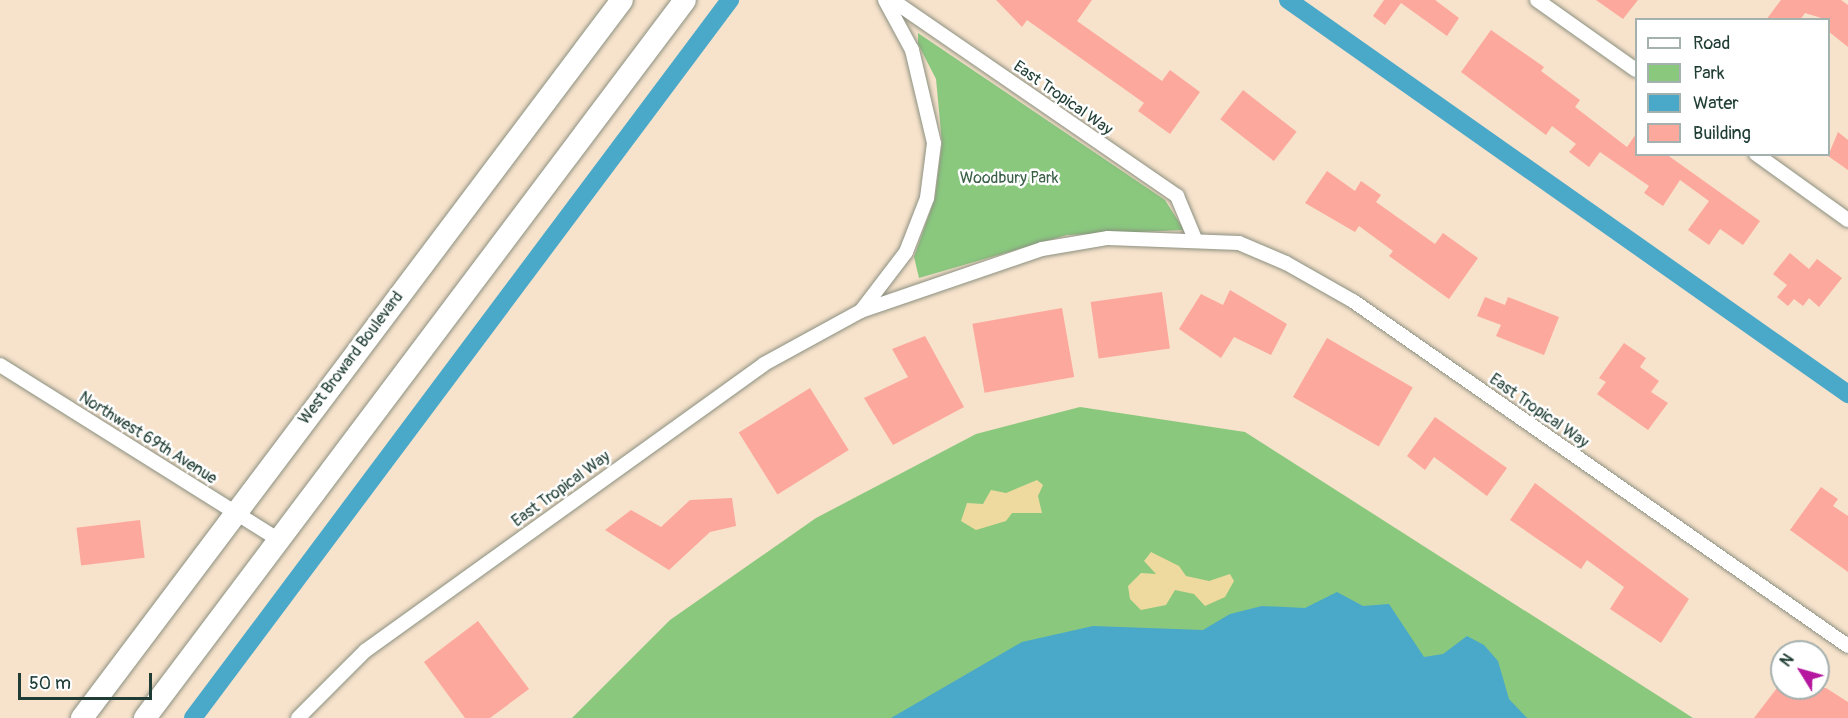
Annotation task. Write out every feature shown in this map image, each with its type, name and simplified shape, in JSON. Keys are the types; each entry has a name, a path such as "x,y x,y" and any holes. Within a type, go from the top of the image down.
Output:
{"main road":[{"name":"West Broward Boulevard","path":"82,718 236,510 622,0"},
{"path":"145,718 685,0"}],"street":[{"name":"East Tropical Way","path":"861,311 906,252 927,198 934,143 912,50 885,0"},
{"name":"East Tropical Way","path":"892,0 1178,196 1195,239"},
{"path":"1536,0 1635,69"},
{"path":"1759,156 1848,220"},
{"name":"East Tropical Way","path":"298,718 365,651 764,364 861,311 1042,249 1108,238 1195,239 1239,243 1353,301 1848,646"},
{"name":"Northwest 69th Avenue","path":"0,365 236,510 279,540"}],"green space":[{"name":"Woodbury Park","path":"918,33 1165,200 1184,230 1067,235 919,278 914,257 935,198 942,143 936,79 918,44"},
{"path":"1080,407 1245,432 1693,718 572,718 670,620 816,518 976,434"}],"sand":[{"path":"1037,480 1043,485 1038,496 1042,513 1012,513 1006,521 976,530 961,521 967,503 983,504 991,490 1006,493"},
{"path":"1151,552 1179,566 1186,576 1209,581 1230,574 1234,581 1225,597 1205,606 1194,594 1175,590 1166,605 1141,610 1130,599 1128,586 1141,573 1156,574 1144,561"}],"water":[{"path":"1337,592 1363,606 1389,604 1424,657 1443,654 1467,636 1484,645 1498,661 1509,699 1527,718 891,718 1022,642 1093,626 1203,630 1230,614 1262,606 1305,608"}],"building":[{"path":"996,0 1092,0 1077,21 1162,81 1170,70 1200,92 1170,134 1138,111 1144,103 1027,20 1022,27"},
{"path":"1384,0 1435,0 1459,18 1447,36 1401,3 1385,25 1373,16"},
{"path":"1596,0 1638,0 1623,19"},
{"path":"1781,0 1841,0 1848,5 1848,47 1830,33 1830,18 1805,13 1801,18 1768,18"},
{"path":"1491,30 1544,67 1541,71 1580,100 1575,107 1627,147 1635,135 1635,156 1669,156 1760,221 1743,245 1720,229 1709,245 1688,230 1709,201 1680,180 1663,206 1644,193 1649,186 1600,152 1589,167 1569,152 1576,144 1552,126 1546,135 1461,72"},
{"path":"1243,90 1297,132 1274,161 1220,119"},
{"path":"1838,132 1848,140 1848,170 1828,156 1830,156"},
{"path":"1327,171 1355,191 1361,181 1381,195 1376,202 1435,244 1443,233 1478,258 1449,299 1389,256 1393,251 1359,226 1355,232 1305,203"},
{"path":"1790,253 1809,269 1817,259 1842,278 1819,307 1809,298 1803,306 1794,299 1788,306 1777,297 1787,285 1773,274"},
{"path":"1230,290 1287,324 1271,355 1234,337 1221,358 1179,329 1201,294 1223,305"},
{"path":"1162,292 1170,348 1099,358 1091,302"},
{"path":"1485,297 1505,305 1508,297 1559,317 1544,355 1496,336 1501,325 1477,316"},
{"path":"1062,308 1074,377 985,393 972,324"},
{"path":"925,336 964,407 893,445 864,398 908,377 892,349"},
{"path":"1327,338 1413,388 1379,446 1293,397"},
{"path":"1624,343 1646,358 1640,367 1659,381 1651,392 1668,403 1648,430 1597,394 1606,382 1599,378"},
{"path":"810,388 849,450 777,494 739,433"},
{"path":"1435,417 1507,468 1487,496 1434,457 1425,470 1407,456"},
{"path":"1535,483 1689,599 1661,643 1610,609 1624,587 1587,560 1581,569 1510,520"},
{"path":"1821,487 1838,499 1833,506 1848,516 1848,572 1790,530"},
{"path":"732,498 736,526 710,532 669,570 605,530 631,510 661,527 690,500"},
{"path":"140,520 145,558 81,566 76,528"},
{"path":"478,621 529,689 490,718 465,718 424,662"},
{"path":"1830,691 1848,702 1848,718 1754,718 1770,697 1770,700 1830,700"}],"waterway":[{"path":"193,718 730,0"},
{"path":"1288,0 1848,394"}]}
